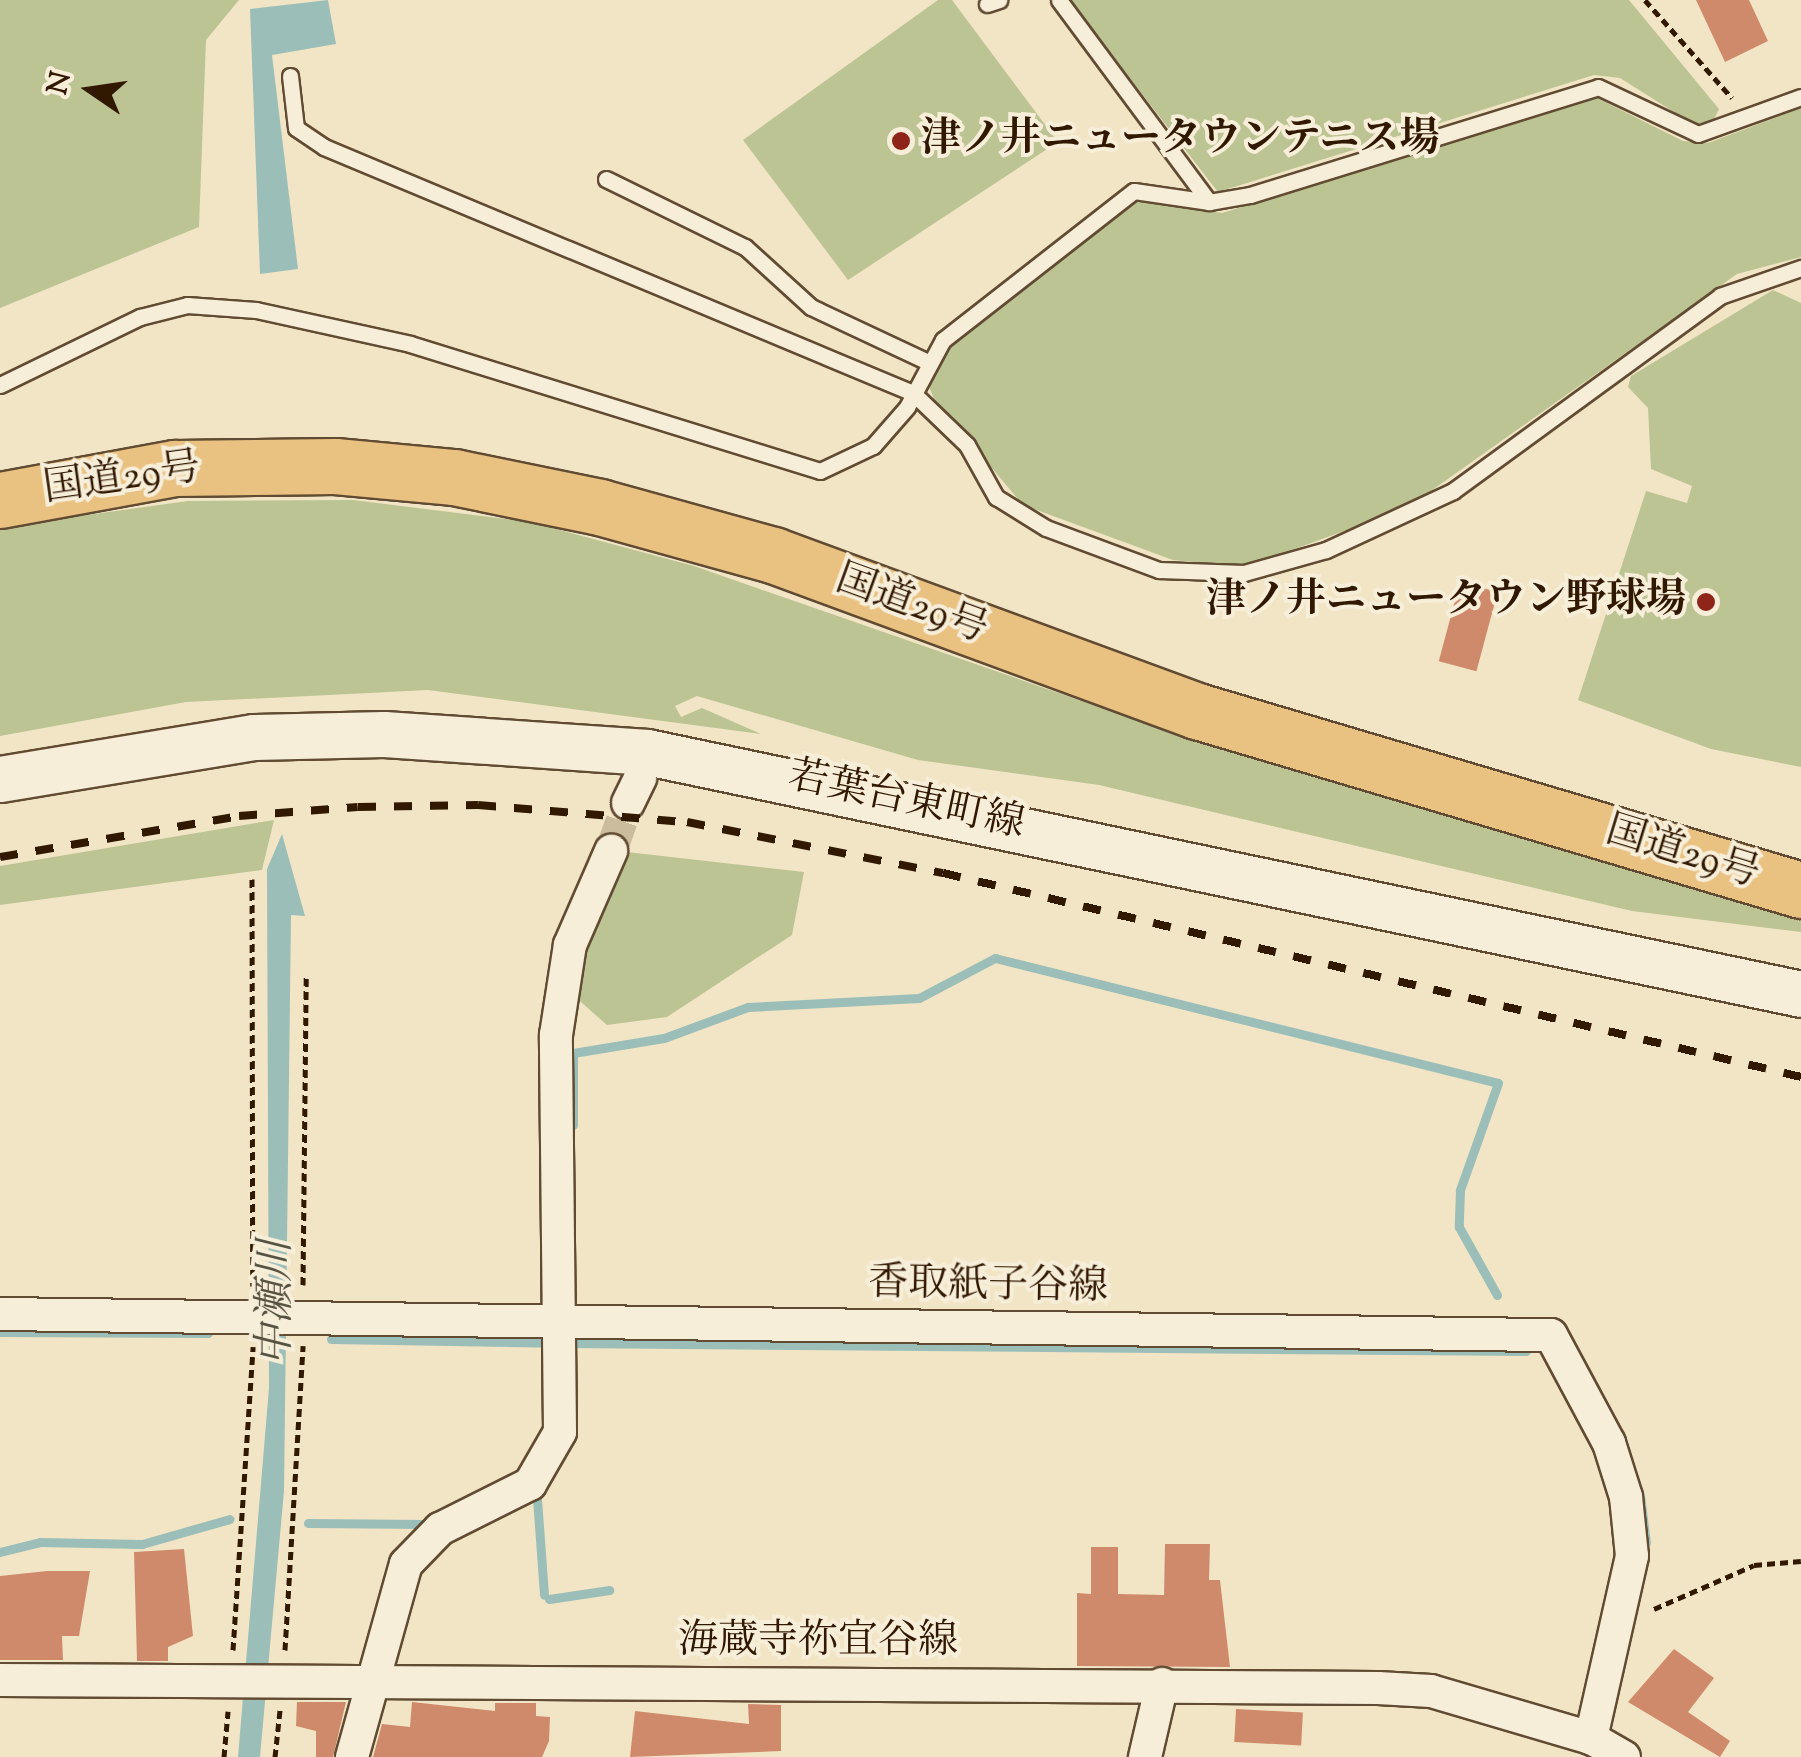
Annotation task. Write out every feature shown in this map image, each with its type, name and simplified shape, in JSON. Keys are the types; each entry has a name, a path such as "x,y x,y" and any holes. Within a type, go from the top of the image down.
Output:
{"highway":[{"name":"国道29号","path":"0,500 175,468 335,466 454,477 600,507 773,555 1197,711 1801,890"}],"main road":[{"name":"若葉台東町線","path":"0,779 254,737 384,734 646,752 1801,994"}],"street":[{"path":"352,1757 378,1682 406,1564 424,1541 512,1498 554,1452 559,1322 556,1035 570,945 611,851"},
{"name":"香取紙子谷線","path":"0,1314 1550,1335 1609,1443 1626,1497 1632,1556 1591,1738"},
{"name":"海蔵寺祢宜谷線","path":"0,1680 1162,1684 1431,1691 1591,1738 1624,1757"},
{"path":"1145,1757 1162,1684"}],"lane":[{"path":"1058,0 1210,202"},
{"path":"290,76 296,128 324,147 913,393 966,446 996,496 1046,528 1159,570 1244,573 1326,550 1453,491 1720,296 1801,268"},
{"path":"0,385 140,317 187,305 410,344 820,471 872,446 913,393 926,361 1134,192 1210,202 1598,87 1698,134 1801,97"},
{"path":"606,179 744,246 811,306 926,361"}],"path":[{"path":"1644,0 1754,114"},
{"path":"275,1757 266,1682 300,1518 286,1317 306,974"},
{"path":"1619,1617 1754,1565 1801,1561"}],"green space":[{"path":"0,0 239,0 206,40 199,227 0,308"},
{"name":"津ノ井ニュータウンテニス場","path":"938,0 952,0 1058,142 848,280 743,140"},
{"path":"1069,0 1629,0 1719,109 1712,123 1693,124 1620,78 1594,75 1218,192"},
{"path":"1597,98 1683,141 1708,143 1801,108 1801,257 1737,274 1407,508 1245,567 1173,560 1023,505 935,401 927,382 943,352 1136,200 1222,213"},
{"name":"津ノ井ニュータウン野球場","path":"1773,290 1801,303 1801,767 1711,749 1578,700 1646,491 1687,503 1692,486 1651,469 1648,408 1628,387 1631,376"},
{"path":"353,500 530,522 694,566 1119,714 1801,914 1801,932 1632,911 1099,785 918,760 697,696 675,706 681,717 702,708 761,734 428,690 186,702 0,736 0,527 188,501"},
{"path":"274,820 262,870 0,905 0,866"},
{"path":"618,851 804,872 792,935 667,1017 607,1025 573,995 577,952"}],"water":[{"path":"328,0 336,44 272,55 298,269 260,274 250,9"},
{"name":"中瀬川","path":"282,834 305,916 291,915 284,1491 260,1757 238,1757 269,1388 267,869"}],"building":[{"path":"1696,0 1749,0 1768,41 1725,62"},
{"path":"1460,582 1498,592 1476,671 1439,661"},
{"path":"1165,1544 1210,1544 1209,1580 1220,1580 1230,1667 1077,1666 1077,1593 1091,1594 1091,1547 1118,1547 1118,1594 1164,1595"},
{"path":"184,1549 193,1636 168,1647 168,1661 137,1661 134,1552"},
{"path":"90,1571 79,1636 62,1636 63,1660 0,1660 0,1576"},
{"path":"1674,1649 1714,1678 1688,1712 1730,1741 1720,1757 1628,1702"},
{"path":"297,1702 346,1702 333,1757 316,1757 316,1731 296,1726"},
{"path":"412,1702 495,1711 495,1703 536,1703 536,1716 550,1717 549,1741 542,1757 373,1757 382,1724 410,1727"},
{"path":"748,1704 781,1705 781,1751 630,1757 635,1711 749,1724"},
{"path":"1236,1709 1303,1713 1301,1745 1234,1742"}],"waterway":[{"path":"573,1125 573,1053 664,1038 748,1007 919,998 995,958 1498,1083 1460,1190 1459,1227 1497,1295"},
{"path":"0,1332 208,1333"},
{"path":"331,1339 551,1343"},
{"path":"567,1343 1526,1351"},
{"path":"1640,1495 1646,1543"},
{"path":"537,1499 544,1595"},
{"path":"0,1552 40,1542 142,1544 230,1519"},
{"path":"308,1523 426,1524"},
{"path":"549,1599 609,1590"}],"tunnel":[{"path":"611,851 628,803"}],"railway":[{"path":"0,857 239,816 358,807 478,805 687,822 943,873 1801,1077"}],"place":[{"name":"津ノ井ニュータウンテニス場","path":"901,141"},
{"name":"津ノ井ニュータウン野球場","path":"1706,602"}]}
